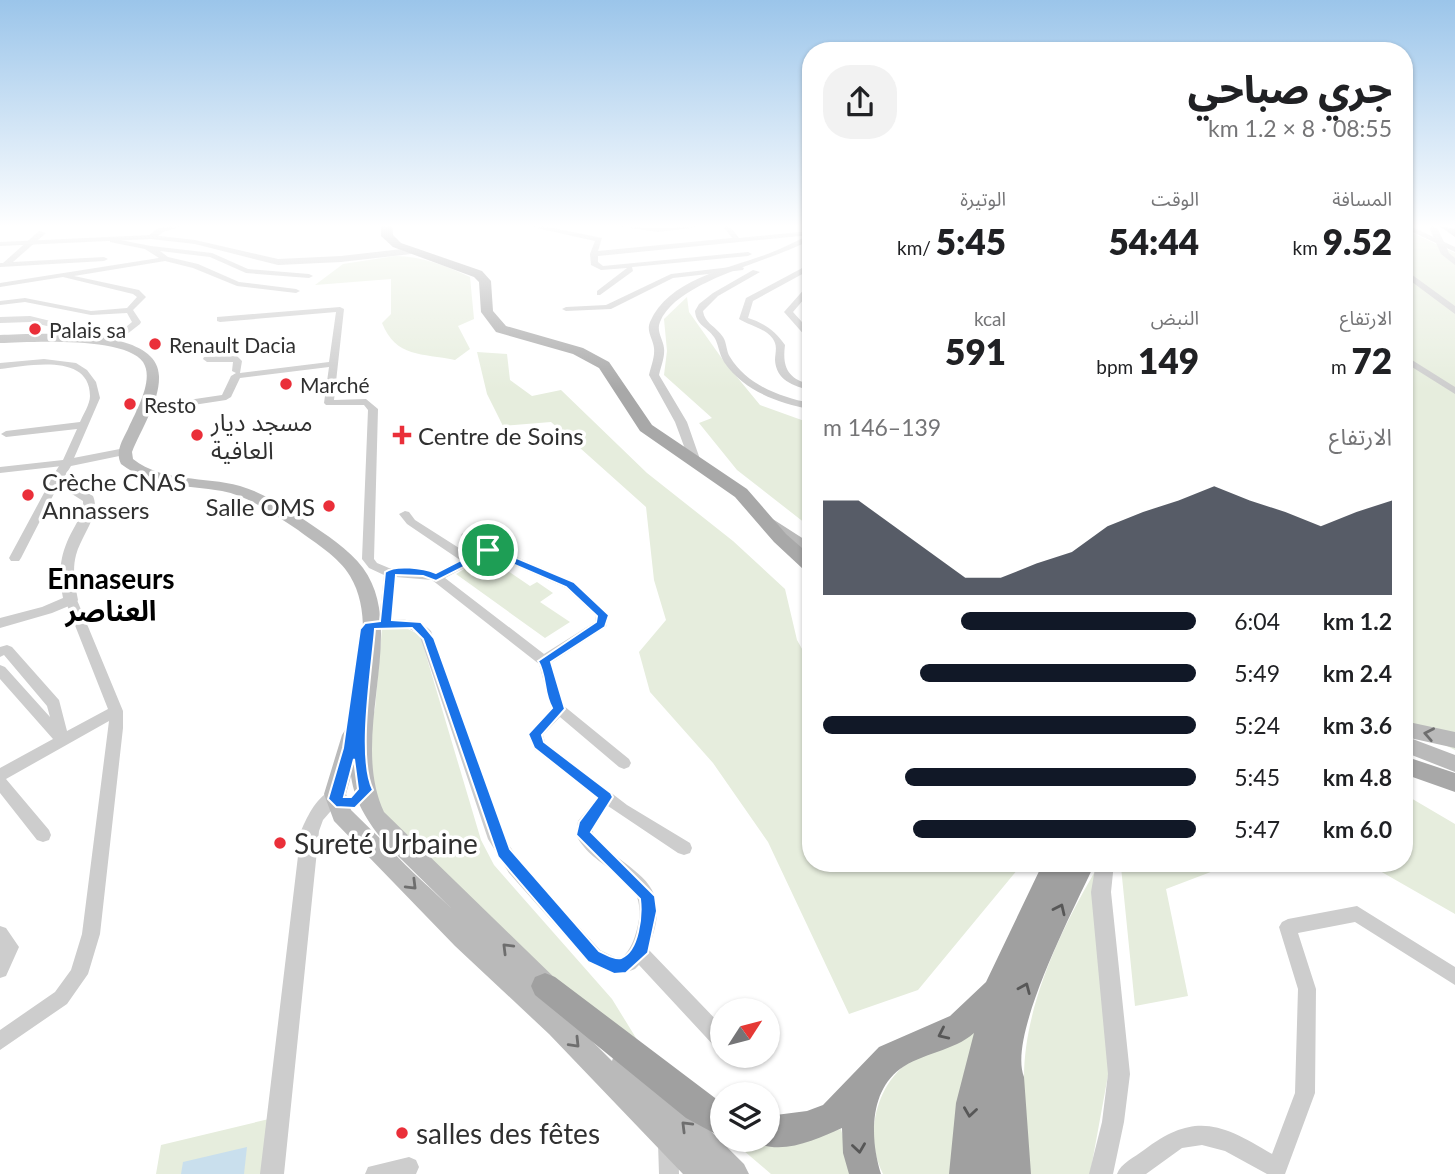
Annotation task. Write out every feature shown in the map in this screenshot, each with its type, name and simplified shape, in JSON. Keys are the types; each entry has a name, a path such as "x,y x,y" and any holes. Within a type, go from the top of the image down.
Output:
{"highway":[{"path":"989,1174 991,1130 1026,954 1053,872"},
{"path":"780,1130 807,1127 834,1116 890,1058 960,1026 996,992 1026,954 1076,872"},
{"path":"545,986 710,1114"},
{"path":"965,1174 971,1104 996,992"},
{"path":"1008,1054 1015,1174"},
{"path":"865,1174 857,1132 862,1104 875,1075"}],"main road":[{"path":"484,280 486,312 501,329 578,351 604,365 619,384 637,418 741,493 768,521 802,545"},
{"path":"0,339 113,342 147,359 153,376 125,452 126,461 136,471 158,478 217,484 266,503 343,558 364,582 377,625 360,747 363,787 376,818 734,1174"},
{"path":"768,521 774,533 802,558"},
{"path":"377,625 350,748 336,795 342,816 464,937 558,1025 704,1174"},
{"path":"1413,745 1455,740"},
{"path":"1413,749 1455,764"},
{"path":"1413,752 1455,783"},
{"path":"336,795 341,803 350,803 363,787"}],"street":[{"path":"0,285 32,280"},
{"path":"0,303 25,300 91,313 129,310 142,300 140,293 82,280"},
{"path":"227,280 237,284 296,291"},
{"path":"600,293 617,280"},
{"path":"566,309 608,307 665,280"},
{"path":"695,462 685,432 654,375 660,351 653,327 664,306 707,280"},
{"path":"728,280 706,301 699,311 700,317 718,336 721,349 749,383 779,399 802,404"},
{"path":"762,280 768,288"},
{"path":"787,280 749,300 743,319 765,327 778,340 781,345 778,367 784,377 792,383 802,385"},
{"path":"1414,280 1455,311"},
{"path":"802,297 788,312 802,327"},
{"path":"220,319 340,309 329,402 366,402 373,409 368,559 378,570 424,573 436,577 544,661 549,669 554,700 559,709 624,763"},
{"path":"113,342 137,321 129,310"},
{"path":"0,320 30,319 68,328"},
{"path":"141,410 226,397 238,362 234,358 207,359"},
{"path":"0,366 59,361 81,369 95,389 95,398 67,463 15,558"},
{"path":"236,373 334,361"},
{"path":"1413,364 1455,391"},
{"path":"6,434 83,425"},
{"path":"664,440 680,437 685,432"},
{"path":"0,470 67,463 125,452"},
{"path":"0,1041 61,998 79,974 91,934 116,711 65,579 66,562 90,508 89,499 56,480"},
{"path":"405,514 411,522 469,561"},
{"path":"467,535 488,550 570,585 603,615 601,624 544,661"},
{"path":"436,577 488,550"},
{"path":"390,572 377,625 416,625 428,638 496,839 515,868 600,961 620,966 633,961 640,953 649,911 647,896 583,835 584,826 606,797"},
{"path":"0,623 47,610 71,600"},
{"path":"0,652 7,650 54,704 62,739"},
{"path":"0,670 62,739"},
{"path":"559,709 535,734 539,745 606,797 684,848"},
{"path":"0,775 116,711"},
{"path":"0,782 43,835"},
{"path":"272,1174 310,831 316,816 336,795"},
{"path":"1101,1174 1113,1122 1119,1074 1101,892 1104,872"},
{"path":"1127,1174 1178,1139 1205,1136 1227,1141 1277,1168 1305,1093 1307,989 1288,927 1357,914 1455,977"},
{"path":"0,934 10,947 0,970"},
{"path":"640,953 710,1027"},
{"path":"668,1138 669,1174"},
{"path":"375,1174 409,1167"}],"green space":[{"path":"322,280 381,280 315,285"},
{"path":"391,280 470,280 474,319 458,326 470,349 455,360 411,352 395,343 382,323 391,314"},
{"path":"1413,280 1455,280 1455,750 1413,729"},
{"path":"687,297 689,312 723,360 760,405 802,420 802,521 737,470 699,423 712,418 664,375 667,351 664,319"},
{"path":"477,352 507,354 510,380 532,396 561,390 647,473 733,541 785,589 797,640 802,649 802,872 1016,872 918,990 849,1014 768,842 713,763 650,692 639,652 666,620 654,580 646,507 551,422 503,426 487,394"},
{"path":"486,556 530,586 537,582 553,593 540,602 570,622 545,638 456,574"},
{"path":"382,628 406,628 420,635 481,840 494,865 612,999 644,1051 641,1074 371,805 363,748 375,709"},
{"path":"1413,799 1455,824 1455,914 1382,872 1413,872"},
{"path":"1095,872 1097,872 1113,1048 1090,1174 1029,1174 1024,1090 1030,1023 1047,969 1070,916"},
{"path":"1122,872 1211,872 1166,889 1188,996 1135,1006"},
{"path":"976,1027 956,1174 883,1174 877,1160 874,1129 876,1113 888,1084 909,1062"},
{"path":"269,1119 263,1174 156,1174 161,1145"},
{"path":"841,1129 852,1174 771,1174 745,1152 780,1152 780,1139 804,1139"}],"water":[{"path":"247,1147 244,1174 181,1174 183,1162"}],"place":[{"name":"Palais sa","path":"35,329"},
{"name":"Renault Dacia","path":"155,344"},
{"name":"Marché","path":"286,384"},
{"name":"Resto","path":"130,404"},
{"name":"مسجد ديار العافية","path":"197,435"},
{"name":"Centre de Soins","path":"402,435"},
{"name":"Crèche CNAS Annassers","path":"28,495"},
{"name":"Salle OMS","path":"329,506"},
{"name":"Sureté Urbaine","path":"280,843"},
{"name":"salles des fêtes","path":"402,1133"}],"district":[{"name":"Ennaseurs العناصر","path":"111,594"}],"route":[{"path":"488,550 436,577 424,573 390,572 385,624 369,626 366,629 350,748 335,799 345,804 355,802 366,790 362,782 360,747 371,629 369,626 407,623 416,625 425,631 428,638 496,839 504,852 515,868 594,956 614,966 626,965 640,953 649,911 647,896 638,884 583,835 584,826 606,797 539,745 535,734 559,709 554,700 549,669 544,661 601,624 603,615 570,585 488,550"}]}
